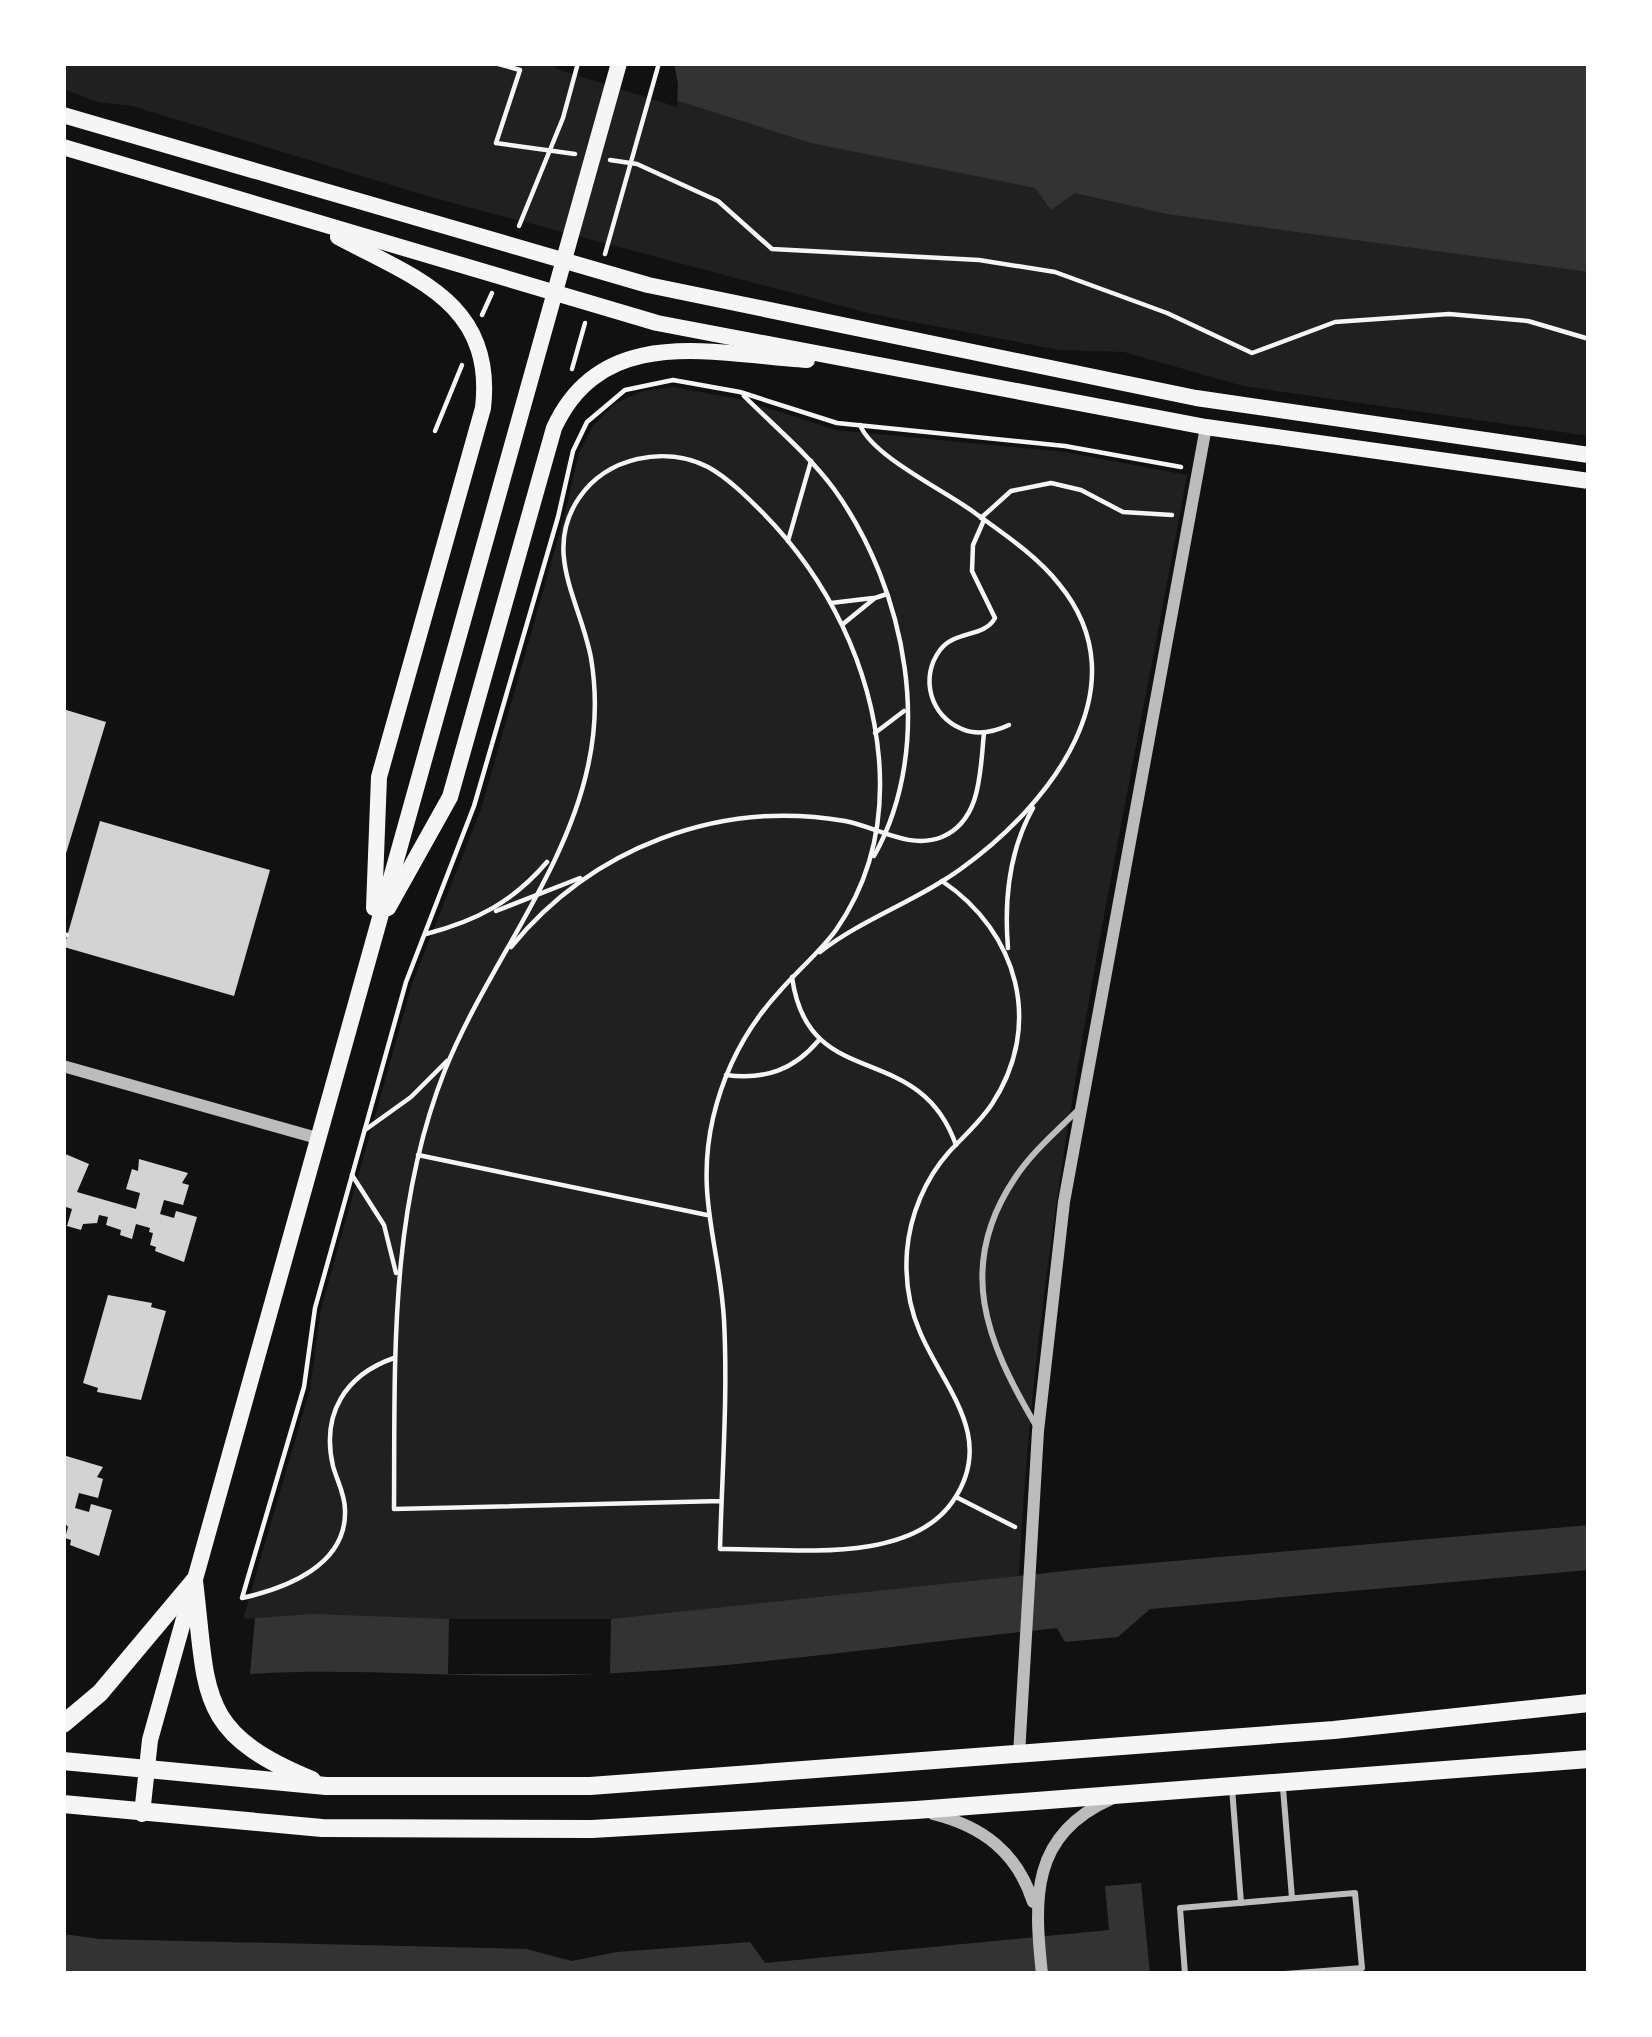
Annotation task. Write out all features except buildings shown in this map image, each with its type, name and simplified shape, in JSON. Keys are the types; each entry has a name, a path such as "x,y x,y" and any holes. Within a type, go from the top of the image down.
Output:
{"main road":[{"path":"142,1814 150,1740 619,63"},
{"path":"63,115 648,285 1196,398 1589,454"},
{"path":"63,148 657,323 1206,427 1589,481"},
{"path":"306,219 443,295 467,322 484,372 483,408 379,777 374,935"},
{"path":"374,935 450,797 554,428 572,397 597,372 647,353 876,364"},
{"path":"63,1724 100,1693 194,1581"},
{"path":"194,1581 206,1682 227,1728 267,1761 326,1786"},
{"path":"63,1761 326,1786 590,1786 1402,1724 1589,1703"},
{"path":"63,1804 322,1828 502,1831 916,1810 1589,1759"}],"street":[{"path":"1019,1755 1038,1431 1057,1259 1206,427"},
{"path":"63,1066 317,1138"},
{"path":"1042,1974 1036,1915 1044,1866 1060,1837 1084,1814 1129,1793"},
{"path":"916,1810 969,1825 997,1843 1018,1868 1036,1915"}],"lane":[{"path":"1038,1431 993,1348 983,1298 986,1248 997,1212 1015,1178 1082,1107"},
{"path":"1283,1780 1292,1898"},
{"path":"1231,1785 1241,1903"},
{"path":"1185,1974 1180,1908 1355,1893 1362,1971 1285,1974"}],"path":[{"path":"495,63 520,70 496,143 577,154"},
{"path":"600,270 659,63"},
{"path":"597,158 637,164 718,201 772,249 979,260 1055,272 1167,313 1252,353 1335,322 1449,314 1528,321 1589,339"},
{"path":"572,372 587,316"},
{"path":"395,1358 373,1365 354,1379 331,1418 328,1441 346,1515 334,1549 289,1585 242,1598 304,1387 315,1308 406,982 474,806 579,436 610,398 656,381 689,382 740,392 837,423 1065,446 1198,471"},
{"path":"740,392 811,461 859,529 887,594 903,660 906,709 899,784 869,865 835,931 758,1017 726,1075 709,1137 706,1215 724,1327 720,1549 884,1544 928,1525 956,1497 969,1455 964,1419 950,1383 920,1332 907,1271 916,1209 934,1171 989,1109 1015,1054 1020,1013 1008,954 1006,902 1012,864 1023,827 1082,727 1089,703 1090,654 1075,607 1061,586 983,519 874,446 860,425"},
{"path":"721,1501 394,1509 398,1284 417,1155 451,1056 580,797 593,742 590,656 566,580 563,536 569,515 595,479 625,463 663,456 688,459 712,469 738,490 788,541 831,603 867,691 882,831"},
{"path":"788,541 811,461"},
{"path":"1009,725 984,733 948,722 929,688 932,663 947,642 983,630 995,618 972,571 973,545 983,519 1011,491 1052,483 1081,490 1123,512 1190,516"},
{"path":"553,533 563,536"},
{"path":"831,603 887,594"},
{"path":"842,625 875,598"},
{"path":"875,733 906,709"},
{"path":"426,934 591,874 671,834 730,820 819,817 913,841 941,837 964,820 976,794 984,733"},
{"path":"811,959 869,919 943,881 986,850 1038,800"},
{"path":"480,917 517,894 554,854"},
{"path":"505,955 544,910 591,874"},
{"path":"943,881 974,905 1008,954"},
{"path":"792,977 800,1011 820,1040 849,1059 912,1083 935,1104 956,1144"},
{"path":"726,1075 756,1077 785,1069 820,1040"},
{"path":"365,1130 411,1097 451,1056"},
{"path":"417,1155 706,1215"},
{"path":"352,1174 384,1226 398,1284"},
{"path":"956,1497 1031,1535"}],"shaded area":[{"path":"63,63 1589,63 1589,436 1243,386 1124,352 1059,350 872,314 434,198 132,106 98,102 63,89"},
{"path":"559,63 1589,63 1589,272 1167,214 1075,193 1051,210 1035,188 811,143"},
{"path":"673,387 739,399 836,430 1064,452 1187,475 1063,1161 1029,1437 1019,1576 620,1619 243,1619 310,1389 321,1309 412,984 481,809 579,453 593,426 614,404 642,391"},
{"path":"1589,1525 1589,1570 1150,1609 1118,1637 1065,1642 1057,1628 752,1662 568,1675 250,1674 255,1618 313,1614 505,1621 611,1619 1093,1568"},
{"path":"1141,1883 1150,1974 63,1972 63,1934 100,1939 526,1949 572,1961 617,1952 750,1942 765,1963 1109,1930 1105,1886"}],"pier":[{"path":"553,63 674,63 677,107 557,69"},
{"path":"449,1619 611,1619 610,1674 448,1674"}]}
